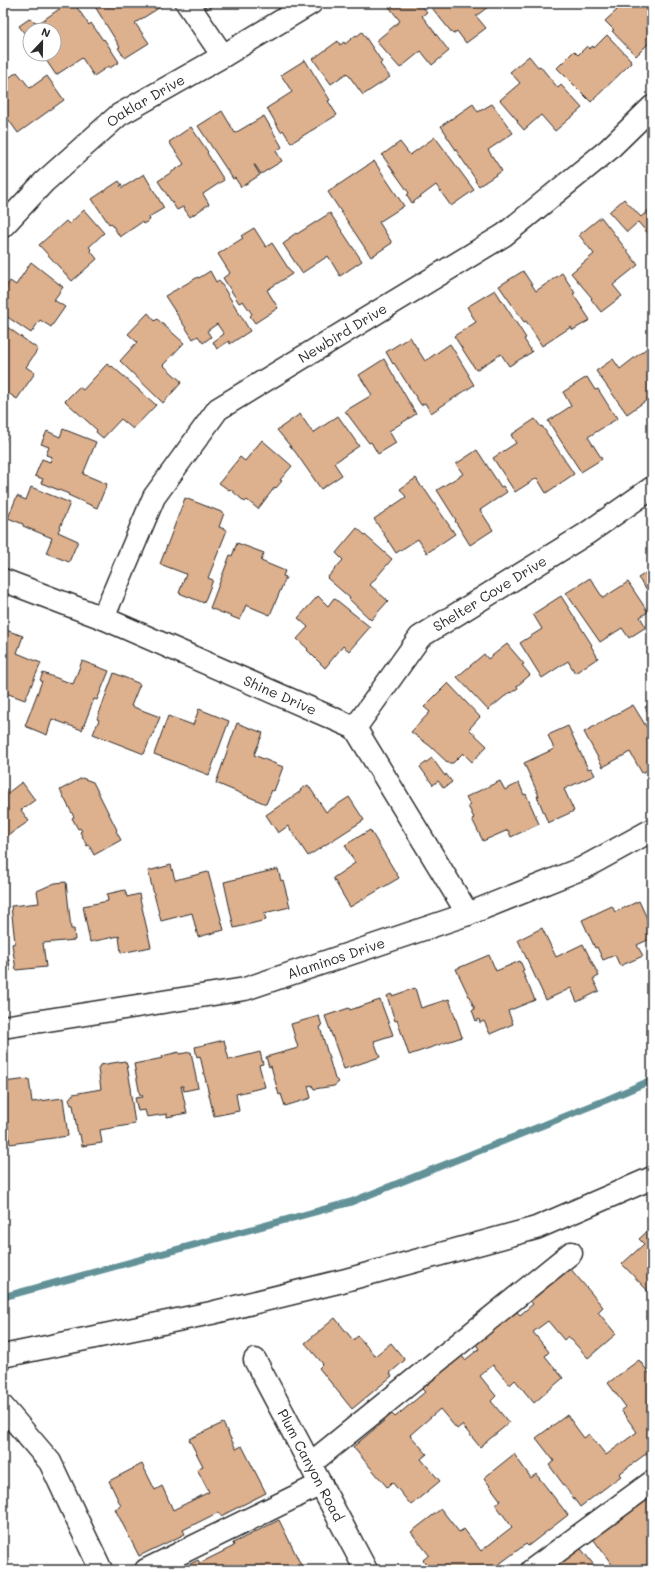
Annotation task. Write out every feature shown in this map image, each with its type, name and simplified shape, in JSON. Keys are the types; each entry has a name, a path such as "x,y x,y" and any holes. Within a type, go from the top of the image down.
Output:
{"street":[{"path":"187,3 224,56"},
{"name":"Oaklar Drive","path":"3,226 44,182 120,115 224,56 311,3"},
{"name":"Newbird Drive","path":"103,618 154,497 218,409 504,235 608,150 652,107"},
{"name":"Shelter Cove Drive","path":"355,728 420,637 586,534 652,488"},
{"name":"Shine Drive","path":"3,580 103,618 355,728"},
{"path":"355,728 468,914"},
{"name":"Alaminos Drive","path":"3,1027 244,989 468,914 583,868 652,830"},
{"path":"3,1356 218,1311 342,1281 536,1228 652,1178"},
{"path":"310,1464 571,1253"},
{"name":"Plum Canyon Road","path":"255,1360 366,1570"},
{"path":"3,1407 50,1462 101,1570"},
{"path":"532,1570 652,1482"},
{"path":"146,1570 321,1484"}],"building":[{"path":"68,3 74,3 89,25 91,23 103,40 104,39 119,62 110,68 109,66 94,76 82,58 56,75 47,62 62,62 62,22 40,22"},
{"path":"98,3 160,3 162,6 135,23 149,43 125,58 118,48 120,47 94,5"},
{"path":"203,3 217,3 207,9"},
{"path":"419,3 427,12 422,16 449,51 432,65 421,51 400,68 376,41 400,21 387,4"},
{"path":"428,3 493,3 476,16 486,28 466,43 457,31 453,34"},
{"path":"611,3 652,3 652,40 636,56 612,31 614,30 605,21 617,10"},
{"path":"29,19 36,22 25,22"},
{"path":"362,32 382,62 380,64 390,77 363,95 347,73 331,84 313,59 338,41 340,45 344,42 345,44"},
{"path":"607,35 631,60 631,63 591,102 557,68 574,51 578,55 587,46 589,49 593,46 594,48"},
{"path":"529,56 538,67 540,66 558,88 561,85 582,108 555,131 541,115 524,130 500,100 520,83 510,72"},
{"path":"305,60 330,100 328,101 337,115 291,143 283,130 281,132 267,108 292,92 281,75"},
{"path":"17,72 30,88 47,76 64,100 18,133 3,112 3,82"},
{"path":"473,104 478,112 492,104 513,133 488,150 502,171 479,186 441,126"},
{"path":"222,111 235,133 264,116 282,147 276,151 282,161 261,174 254,165 260,175 241,187 235,178 233,179 198,126"},
{"path":"191,127 208,152 207,153 224,180 203,194 209,204 190,217 183,207 177,210 158,181 184,164 169,142"},
{"path":"435,137 474,190 451,206 436,185 412,203 407,195 409,193 382,155 400,142 410,155"},
{"path":"374,161 404,206 379,222 392,243 371,257 328,192"},
{"path":"144,174 164,208 149,217 150,220 143,224 142,222 120,237 92,199 119,181 122,188"},
{"path":"624,199 641,217 652,207 652,238 638,222 627,232 609,212"},
{"path":"84,210 104,233 89,247 97,259 72,281 39,245 66,221 69,224"},
{"path":"330,213 362,261 340,276 328,256 302,273 283,244 296,233 297,234"},
{"path":"601,217 638,265 613,285 622,296 601,312 591,299 592,298 571,273 594,254 579,235"},
{"path":"254,228 266,247 272,243 292,274 267,290 278,308 255,323 250,316 252,314 243,301 239,303 223,278 230,273 218,254 243,238 241,236"},
{"path":"31,262 63,287 54,300 65,307 51,327 40,320 31,333 3,314 3,292 10,281 16,285"},
{"path":"210,271 216,282 219,280 250,331 230,344 229,341 217,349 213,342 224,334 217,324 207,331 211,337 203,343 198,336 193,339 165,296"},
{"path":"523,271 536,291 562,273 575,293 573,294 590,320 573,330 571,327 542,346 526,321 524,322 499,286"},
{"path":"495,290 526,338 524,339 532,352 509,366 501,354 476,370 454,336 476,322 467,307"},
{"path":"148,313 155,321 157,319 184,343 163,365 182,382 163,403 120,361 137,342 128,334"},
{"path":"3,324 38,349 26,367 35,373 17,399 8,393 6,396 3,394"},
{"path":"410,337 425,361 450,344 474,385 431,413 425,403 421,405 386,352"},
{"path":"647,348 652,355 652,398 651,397 627,414 596,371 613,359 620,369"},
{"path":"384,359 416,414 389,431 396,443 378,454 371,442 369,443 345,411 372,395 359,375"},
{"path":"107,364 111,367 112,366 156,405 133,429 121,419 103,438 96,432 97,430 65,401 79,387 83,390"},
{"path":"587,377 595,390 598,389 615,416 616,415 618,418 588,437 602,459 581,472 548,421 571,406 563,392"},
{"path":"300,414 313,433 338,416 359,446 334,463 342,475 321,489 296,453 277,430"},
{"path":"535,419 541,427 542,426 574,474 546,493 537,478 515,492 493,458 516,443 511,435"},
{"path":"63,429 96,442 83,474 107,484 97,508 68,495 69,494 41,483 43,479 35,476 42,459 50,462 52,457 46,455 49,447 41,444 47,431 60,437"},
{"path":"3,436 6,438 3,446"},
{"path":"262,440 292,466 280,480 282,481 276,488 275,487 258,509 247,500 245,502 230,489 229,490 219,483 240,457 245,461"},
{"path":"477,450 501,487 503,486 507,492 480,510 493,530 470,545 437,490 463,474 456,464"},
{"path":"416,478 455,534 427,553 418,539 396,553 374,519 406,497 400,489"},
{"path":"31,487 70,503 58,532 78,541 69,562 46,553 52,538 8,518 17,496 26,500"},
{"path":"185,498 224,513 219,527 227,530 208,578 213,580 204,603 179,593 186,574 160,564"},
{"path":"357,528 392,559 370,585 388,601 371,620 349,599 350,598 327,578 343,560 336,553"},
{"path":"237,543 264,553 261,561 285,571 283,576 286,577 270,615 246,605 240,620 210,608 230,555 232,556"},
{"path":"652,569 652,596 638,578"},
{"path":"590,578 603,598 628,582 648,612 640,617 646,627 629,638 622,628 600,642 566,593"},
{"path":"318,596 328,606 334,598 370,627 349,651 343,646 325,668 297,639 308,627 298,618"},
{"path":"561,596 592,645 591,646 598,658 575,673 568,661 542,678 520,643 542,629 533,614"},
{"path":"3,629 23,636 17,653 41,663 25,700 3,692"},
{"path":"507,644 524,664 522,665 530,675 517,686 518,688 511,693 510,692 488,710 457,677 484,654 488,659"},
{"path":"82,661 109,671 97,700 94,699 82,730 52,719 47,735 25,726 42,681 40,680 43,673 73,684"},
{"path":"114,673 140,684 131,706 160,717 144,754 93,734"},
{"path":"448,683 480,717 469,729 487,746 472,762 463,753 453,763 448,763 430,746 411,732 430,712 424,707"},
{"path":"652,703 652,720 645,707"},
{"path":"633,705 652,736 652,767 642,773 630,752 603,767 584,732"},
{"path":"199,709 229,721 209,775 154,754 168,716 193,725"},
{"path":"237,723 263,733 254,755 283,767 274,791 272,790 266,804 216,783"},
{"path":"568,726 588,769 591,768 595,775 564,789 574,811 548,823 537,796 539,796 524,763 554,749 548,735"},
{"path":"432,758 445,776 446,774 452,782 444,788 438,781 433,785 420,767"},
{"path":"82,778 93,782 121,840 94,855 89,845 87,846 80,832 82,831 80,828 78,829 72,818 74,817 60,790"},
{"path":"500,781 505,790 519,783 524,795 526,794 539,824 511,837 508,830 483,841 472,819 474,818 468,806 470,805 466,797"},
{"path":"22,782 35,800 21,810 29,821 3,839 3,786 9,792"},
{"path":"308,785 326,812 349,797 364,820 308,856 288,826 278,833 266,815"},
{"path":"370,830 399,878 350,907 333,878 355,863 345,845"},
{"path":"171,865 175,880 208,872 224,930 198,937 192,913 161,921 148,871"},
{"path":"278,869 281,881 283,880 290,907 264,913 266,920 234,928 224,882"},
{"path":"66,882 71,929 74,929 75,940 43,943 46,967 16,970 12,944 15,943 11,906 39,903 37,891 55,883"},
{"path":"125,890 127,897 139,894 151,947 121,953 119,936 90,942 83,906 108,901 107,894"},
{"path":"639,901 651,927 649,928 652,935 652,938 637,945 643,956 620,966 615,955 603,960 597,947 595,948 582,920 612,906 615,912"},
{"path":"542,928 556,957 583,944 599,976 593,979 599,991 577,1002 571,988 546,1000 518,940"},
{"path":"3,933 6,960 9,960 10,971 3,972"},
{"path":"489,955 496,971 520,961 524,970 522,971 535,1000 508,1011 513,1024 490,1034 484,1021 480,1023 479,1019 476,1021 472,1010 475,1009 456,969"},
{"path":"415,988 421,1008 449,999 462,1037 409,1055 397,1020 395,1021 387,996 391,994 392,996"},
{"path":"380,1000 393,1035 374,1041 380,1057 344,1069 325,1016 349,1008 350,1010"},
{"path":"319,1016 322,1026 320,1027 335,1079 339,1082 334,1086 314,1089 312,1085 308,1086 311,1098 285,1106 281,1094 279,1095 271,1066 269,1067 266,1057 298,1048 291,1024"},
{"path":"224,1040 229,1060 260,1052 263,1064 259,1065 265,1087 236,1094 239,1111 214,1116 200,1056 197,1057 195,1047"},
{"path":"179,1052 179,1054 191,1052 198,1088 184,1091 183,1086 181,1086 187,1113 167,1117 167,1114 147,1117 145,1110 138,1111 135,1098 143,1097 140,1095 134,1064 163,1058 162,1056"},
{"path":"125,1061 131,1088 135,1124 100,1130 102,1143 82,1146 80,1134 78,1135 73,1105 71,1105 69,1099 73,1094 101,1089 98,1069 100,1065"},
{"path":"29,1079 32,1102 63,1098 68,1136 10,1144 3,1103 3,1082"},
{"path":"652,1227 652,1287 648,1291 622,1264 644,1244 639,1239"},
{"path":"569,1267 603,1307 598,1312 616,1334 588,1358 568,1336 564,1340 548,1321 533,1332 549,1352 545,1356 563,1378 534,1403 515,1380 510,1385 493,1365 480,1376 496,1396 491,1401 509,1423 480,1447 462,1425 457,1429 440,1409 410,1435 427,1454 421,1459 440,1481 411,1505 392,1482 387,1487 353,1447 392,1414 395,1417 425,1392 422,1389 462,1356 465,1360 479,1349 476,1344 516,1311 520,1315 533,1304 529,1300"},
{"path":"335,1318 353,1340 358,1336 375,1356 391,1343 405,1360 390,1373 392,1376 352,1409 319,1368 323,1364 305,1343"},
{"path":"639,1360 652,1377 652,1451 651,1450 619,1474 621,1476 580,1507 549,1465 554,1461 536,1438 567,1415 584,1438 589,1434 606,1455 637,1432 621,1410 626,1407 608,1383"},
{"path":"223,1423 236,1449 242,1446 266,1493 221,1516 219,1512 183,1530 185,1534 139,1556 115,1509 121,1506 109,1481 142,1464 155,1490 162,1486 173,1510 209,1492 197,1469 203,1466 189,1439"},
{"path":"514,1454 531,1478 536,1474 568,1515 528,1546 526,1544 494,1568 496,1570 431,1570 423,1560 429,1555 411,1532 441,1509 459,1532 464,1529 481,1551 512,1527 496,1505 501,1501 484,1478"},
{"path":"652,1495 652,1523 648,1526 652,1532 652,1570 616,1570 591,1536"},
{"path":"279,1520 302,1567 297,1570 247,1570 245,1566 237,1570 178,1570 198,1560 200,1563 234,1546 233,1543"},
{"path":"578,1545 598,1570 546,1570"}],"waterway":[{"path":"3,1297 351,1202 606,1100 652,1080"}]}
